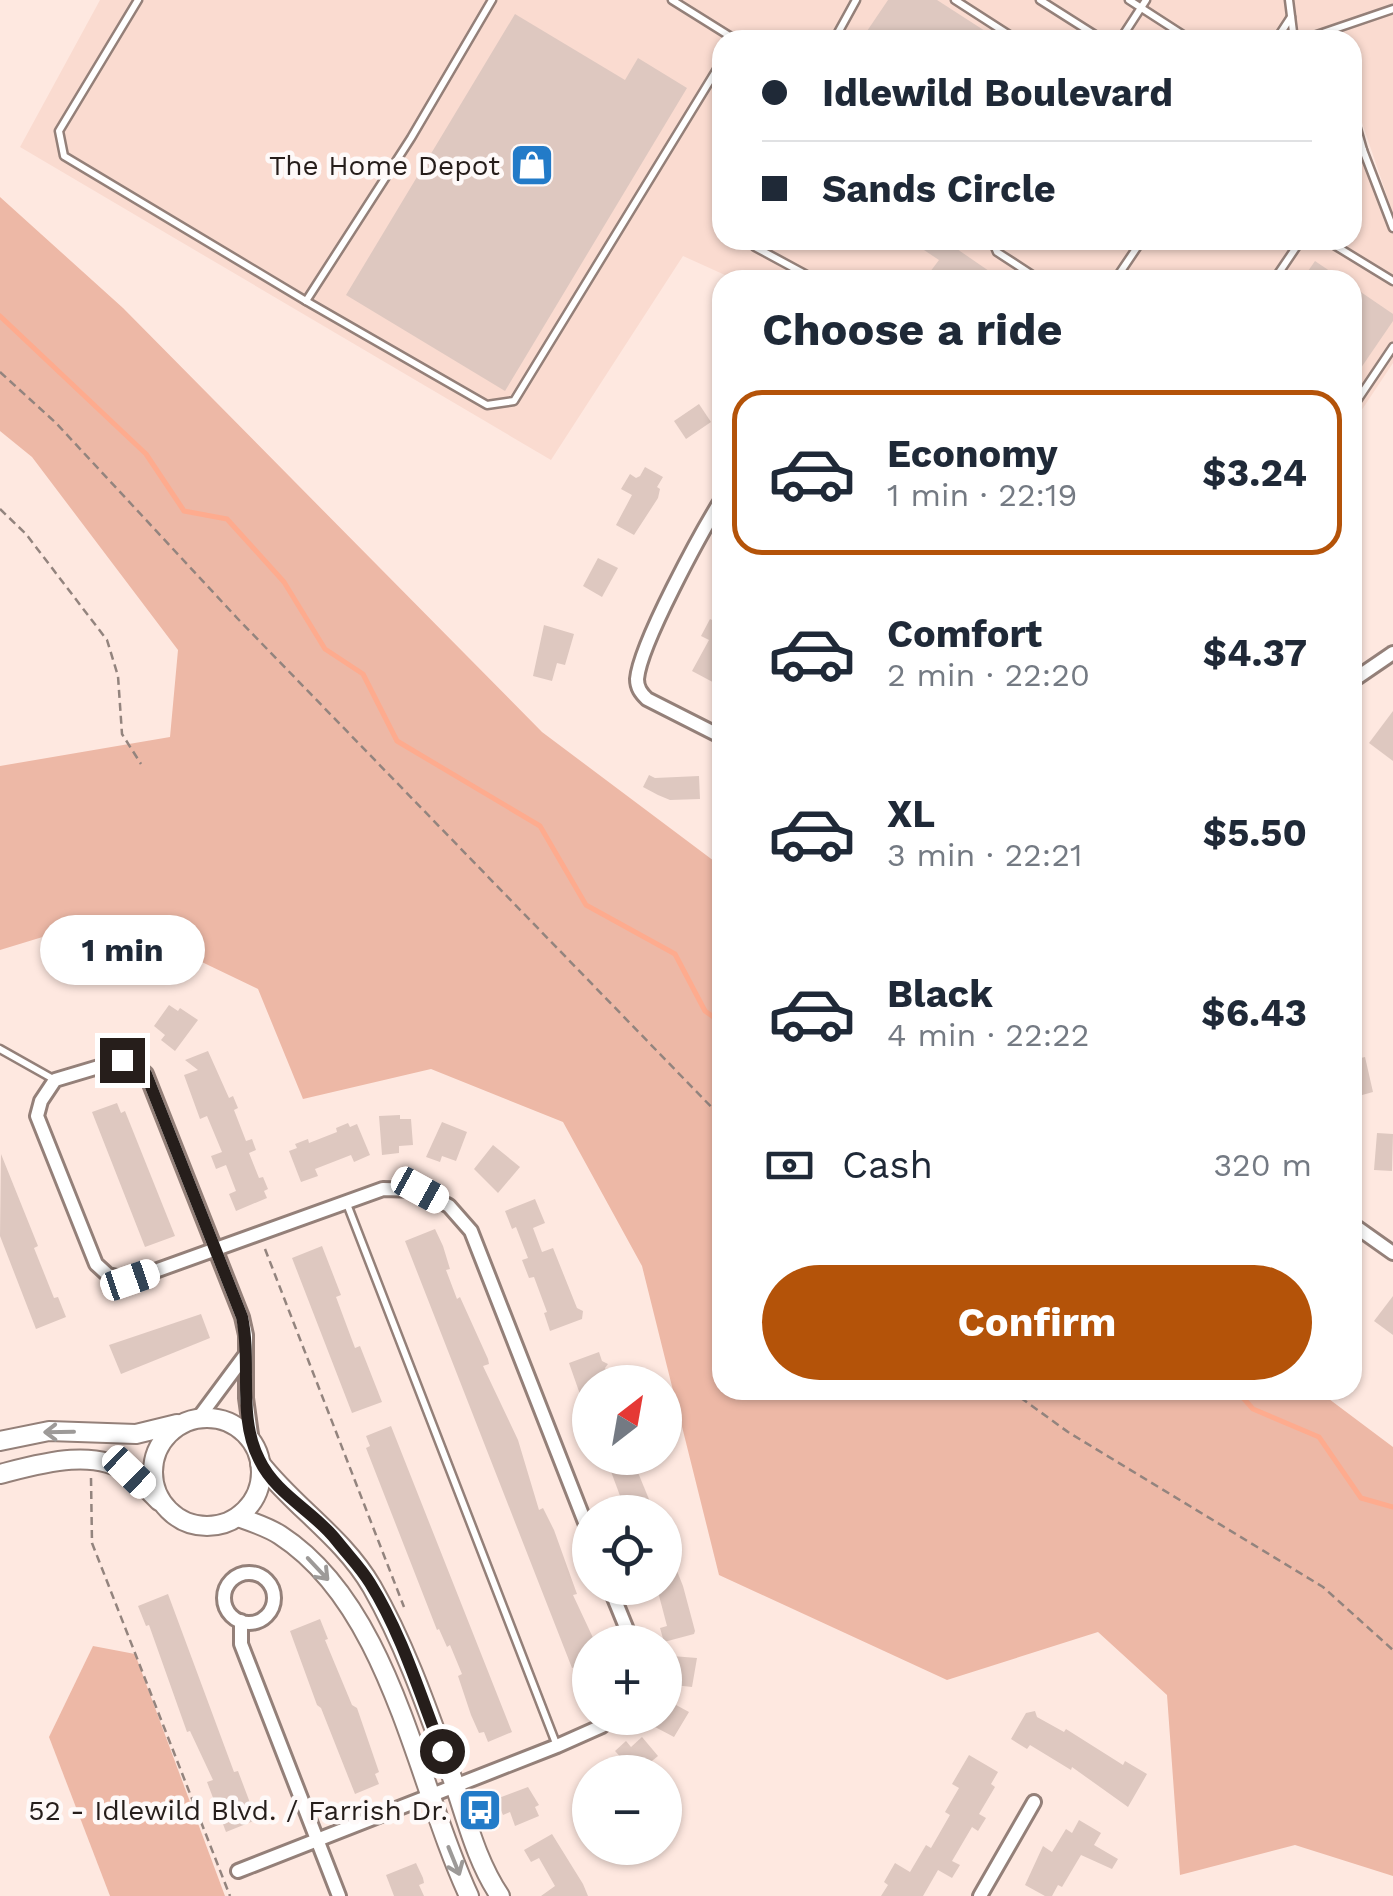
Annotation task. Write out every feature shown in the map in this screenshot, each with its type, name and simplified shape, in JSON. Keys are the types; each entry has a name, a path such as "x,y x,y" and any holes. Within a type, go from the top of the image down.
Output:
{"street":[{"path":"712,518 655,629 637,676 640,693 647,700 712,732"},
{"path":"1362,673 1393,653"},
{"path":"500,1896 466,1822 400,1644 370,1584 330,1532 282,1492 260,1462 252,1442 246,1398 242,1317 214,1249 146,1074 134,1062 122,1060 54,1080 37,1116 96,1264 108,1275 130,1280 214,1249 384,1189 420,1190 449,1206 471,1231 574,1495"},
{"path":"1362,1231 1393,1253"},
{"path":"164,1506 152,1475 161,1442 172,1430 192,1420 246,1354"},
{"path":"0,1440 49,1431 136,1434 192,1420 223,1420 252,1442"},
{"path":"0,1474 70,1460 109,1463 129,1472 164,1506 191,1524 207,1527 238,1517 250,1506 258,1491 260,1462"},
{"path":"238,1517 276,1532 296,1545 333,1585 366,1630 420,1761 469,1896"},
{"path":"241,1622 241,1644 338,1896"},
{"path":"238,1871 582,1735"},
{"path":"980,1896 1034,1802"}],"lane":[{"path":"138,0 60,130 64,156 488,405 514,402 712,77"},
{"path":"306,301 411,138 492,0"},
{"path":"672,0 720,30"},
{"path":"840,30 856,0"},
{"path":"955,0 1002,30"},
{"path":"1040,0 1087,30"},
{"path":"1128,0 1175,30"},
{"path":"1127,30 1146,0"},
{"path":"1290,0 1293,30"},
{"path":"1331,30 1393,9"},
{"path":"1283,30 1291,17"},
{"path":"1362,147 1393,228"},
{"path":"761,250 798,270"},
{"path":"996,250 1025,270"},
{"path":"1343,250 1393,280"},
{"path":"1362,393 1393,346"},
{"path":"0,1048 54,1080"},
{"path":"346,1203 557,1746"}],"path":[{"path":"0,372 56,424 238,619 712,1108"},
{"path":"0,509 26,534 108,640 118,676 122,734 141,764"},
{"path":"265,1250 408,1618"},
{"path":"1024,1400 1068,1432 1323,1587 1393,1650"},
{"path":"92,1476 92,1542 230,1896"}],"shaded area":[{"path":"100,0 1393,0 1393,214 1362,123 1362,30 712,30 712,250 1362,250 1362,140 1393,223 1393,363 1362,410 1362,270 714,270 683,256 551,460 20,147"},
{"path":"0,197 123,308 542,732 712,860 712,1400 1330,1400 1393,1447 1393,1876 1295,1845 1180,1875 1167,1695 1098,1632 947,1680 719,1575 682,1427 682,1365 667,1365 642,1266 563,1122 431,1069 303,1099 258,989 108,917 0,950 0,766 170,737 178,650 32,457 0,431"},
{"path":"93,1646 135,1654 225,1896 110,1896 49,1737"}],"building":[{"path":"888,0 937,0 984,30 868,30"},
{"name":"The Home Depot","path":"515,14 625,80 638,58 687,88 505,391 346,295"},
{"path":"924,250 958,250 988,270 932,270 939,260"},
{"path":"1315,261 1328,270 1309,270"},
{"path":"1362,293 1393,314 1393,321 1362,366"},
{"path":"699,404 711,422 686,439 674,421"},
{"path":"645,467 663,477 657,487 658,498 634,535 616,525 632,495 621,489 630,474 636,478"},
{"path":"598,558 618,568 602,597 583,586"},
{"path":"710,619 712,682 692,671 709,640 701,636"},
{"path":"544,625 574,634 565,665 557,663 552,681 533,676"},
{"path":"1393,711 1393,761 1369,743"},
{"path":"649,775 699,776 700,799 670,800 658,795 643,787"},
{"path":"169,1005 198,1020 175,1051 161,1040 165,1035 154,1026"},
{"path":"208,1051 229,1098 233,1096 246,1141 252,1139 256,1150 249,1153 268,1189 264,1191 267,1198 236,1211 229,1194 236,1191 226,1165 216,1169 211,1156 222,1152 207,1116 200,1119 184,1075 198,1070 185,1060"},
{"path":"1365,1057 1373,1092 1362,1095"},
{"path":"117,1103 121,1113 125,1111 175,1236 145,1247 92,1112"},
{"path":"400,1115 400,1119 411,1119 413,1145 399,1146 399,1153 382,1155 379,1116"},
{"path":"442,1122 467,1132 456,1161 442,1156 440,1162 426,1157"},
{"path":"348,1123 350,1127 357,1124 370,1155 354,1162 351,1155 315,1169 318,1176 301,1182 289,1151 297,1148 295,1144 337,1132 336,1128"},
{"path":"1377,1133 1393,1134 1392,1171 1374,1170"},
{"path":"493,1145 520,1167 498,1193 474,1169"},
{"path":"1,1154 38,1246 34,1248 66,1317 36,1329 0,1236"},
{"path":"535,1199 545,1223 533,1228 542,1252 553,1248 577,1308 583,1311 582,1319 550,1331 534,1277 529,1278 522,1260 528,1258 505,1211"},
{"path":"435,1229 457,1299 460,1297 488,1359 489,1364 483,1366 518,1440 539,1510 543,1508 554,1530 572,1580 572,1605 578,1605 587,1625 572,1625 572,1668 405,1241"},
{"path":"322,1246 355,1348 360,1346 382,1402 352,1413 292,1258"},
{"path":"1393,1296 1393,1335 1374,1321"},
{"path":"201,1314 210,1338 121,1374 109,1345"},
{"path":"599,1352 608,1364 572,1365 572,1372 569,1363"},
{"path":"391,1426 512,1732 488,1742 471,1715 458,1676 462,1674 450,1645 447,1647 437,1630 366,1448 370,1446 366,1436"},
{"path":"612,1475 639,1475 647,1495 620,1495"},
{"path":"682,1584 694,1634 682,1637 682,1625 667,1625 661,1605 682,1605"},
{"path":"168,1594 234,1772 238,1771 256,1820 226,1832 207,1782 213,1780 190,1731 187,1732 149,1625 146,1626 138,1606"},
{"path":"320,1619 379,1772 375,1774 379,1784 355,1794 290,1631"},
{"path":"682,1657 697,1658 692,1687 682,1686"},
{"path":"1035,1711 1037,1717 1064,1732 1066,1729 1123,1765 1125,1761 1147,1774 1128,1807 1072,1767 1071,1770 1030,1745 1027,1749 1011,1739 1026,1713"},
{"path":"642,1737 657,1755 619,1755 615,1751 626,1741 631,1747"},
{"path":"969,1755 998,1772 991,1784 995,1787 979,1814 986,1818 978,1831 972,1827 952,1861 960,1865 952,1878 938,1870 923,1896 881,1896 895,1863 910,1872 926,1845 931,1848 950,1815 945,1812 959,1788 952,1784"},
{"path":"528,1787 539,1805 535,1807 539,1816 515,1826 510,1812 503,1815 496,1799"},
{"path":"1079,1820 1101,1833 1094,1845 1118,1859 1112,1869 1081,1855 1052,1896 1025,1885 1043,1846 1052,1852 1066,1829 1072,1833"},
{"path":"552,1834 588,1896 541,1896 555,1886 539,1858 531,1862 524,1850"},
{"path":"416,1863 423,1878 424,1883 419,1885 424,1896 394,1896 386,1875"}],"waterway":[{"path":"0,316 146,454 184,511 227,519 284,582 325,649 363,674 397,741 540,826 586,905 675,954 705,1011 712,1016"},
{"path":"1245,1400 1253,1409 1319,1437 1361,1498 1393,1507"}],"place":[{"name":"The Home Depot","path":"532,165"},
{"name":"52 - Idlewild Blvd. / Farrish Dr.","path":"480,1810"}],"route":[{"path":"122,1060 134,1062 146,1074 242,1317 246,1335 246,1398 252,1442 260,1462 282,1492 330,1532 370,1584 400,1644 442,1751"}]}
